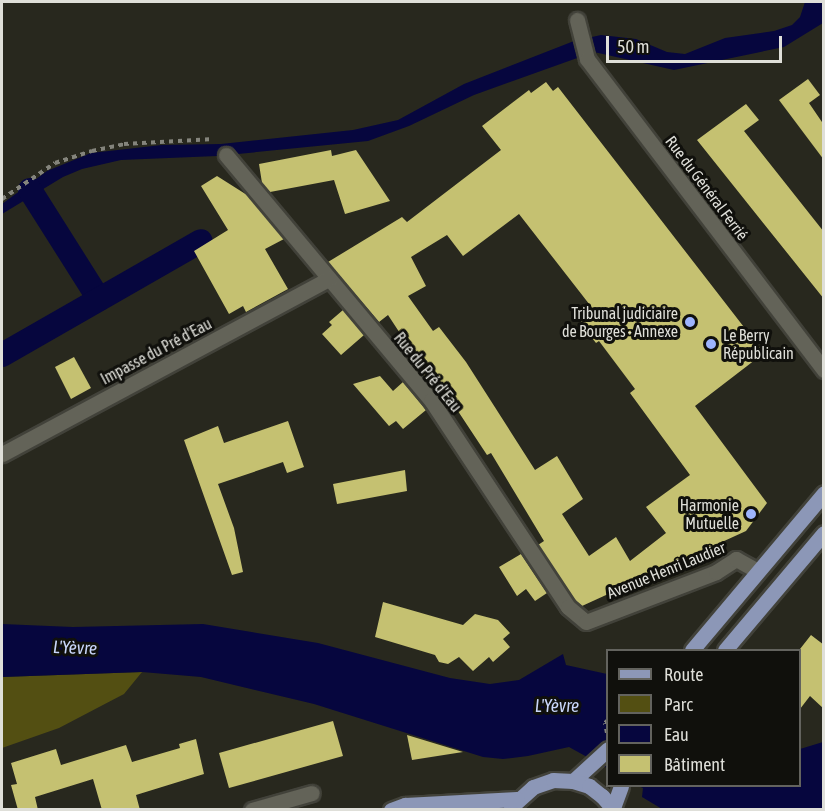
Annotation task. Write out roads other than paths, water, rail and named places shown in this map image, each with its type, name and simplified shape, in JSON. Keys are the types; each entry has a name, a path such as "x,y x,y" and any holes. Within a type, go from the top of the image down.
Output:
{"main road":[{"path":"694,649 824,493"},
{"path":"727,649 824,533"},
{"path":"573,781 606,751"},
{"path":"391,810 405,805 513,804 533,787 553,780 573,781 589,786 613,809 621,787"}],"street":[{"name":"Rue du Général Ferrié","path":"579,27 587,59 824,370"},
{"name":"Rue du Pré d'Eau","path":"226,155 431,400 568,607 586,622"},
{"name":"Impasse du Pré d'Eau","path":"2,454 328,279"},
{"name":"Avenue Henri Laudier","path":"586,622 716,572 736,559 758,571"},
{"path":"252,810 312,793"}],"water":[{"path":"805,2 823,2 823,23 784,47 674,70 594,52 474,95 409,126 368,141 217,156 121,160 82,169 63,177 2,214 2,204 47,171 91,153 162,145 221,144 353,130 398,120 464,84 574,41 601,35 636,39 667,52 685,54 725,38 774,31 792,25 800,17"},
{"name":"L'Yèvre","path":"2,624 73,627 203,624 318,643 450,678 490,684 519,680 563,654 566,665 606,674 606,767 569,747 503,759 483,757 314,704 201,677 142,672 2,677"},
{"path":"823,742 823,809 662,809 642,797 643,788 640,787 801,787 801,749"}],"waterway":[{"path":"30,190 99,299"},
{"path":"2,355 201,241"}],"place":[{"name":"Tribunal judiciaire de Bourges - Annexe","path":"690,322"},
{"name":"Le Berry Républicain","path":"711,344"},
{"name":"Harmonie Mutuelle","path":"751,514"}]}
